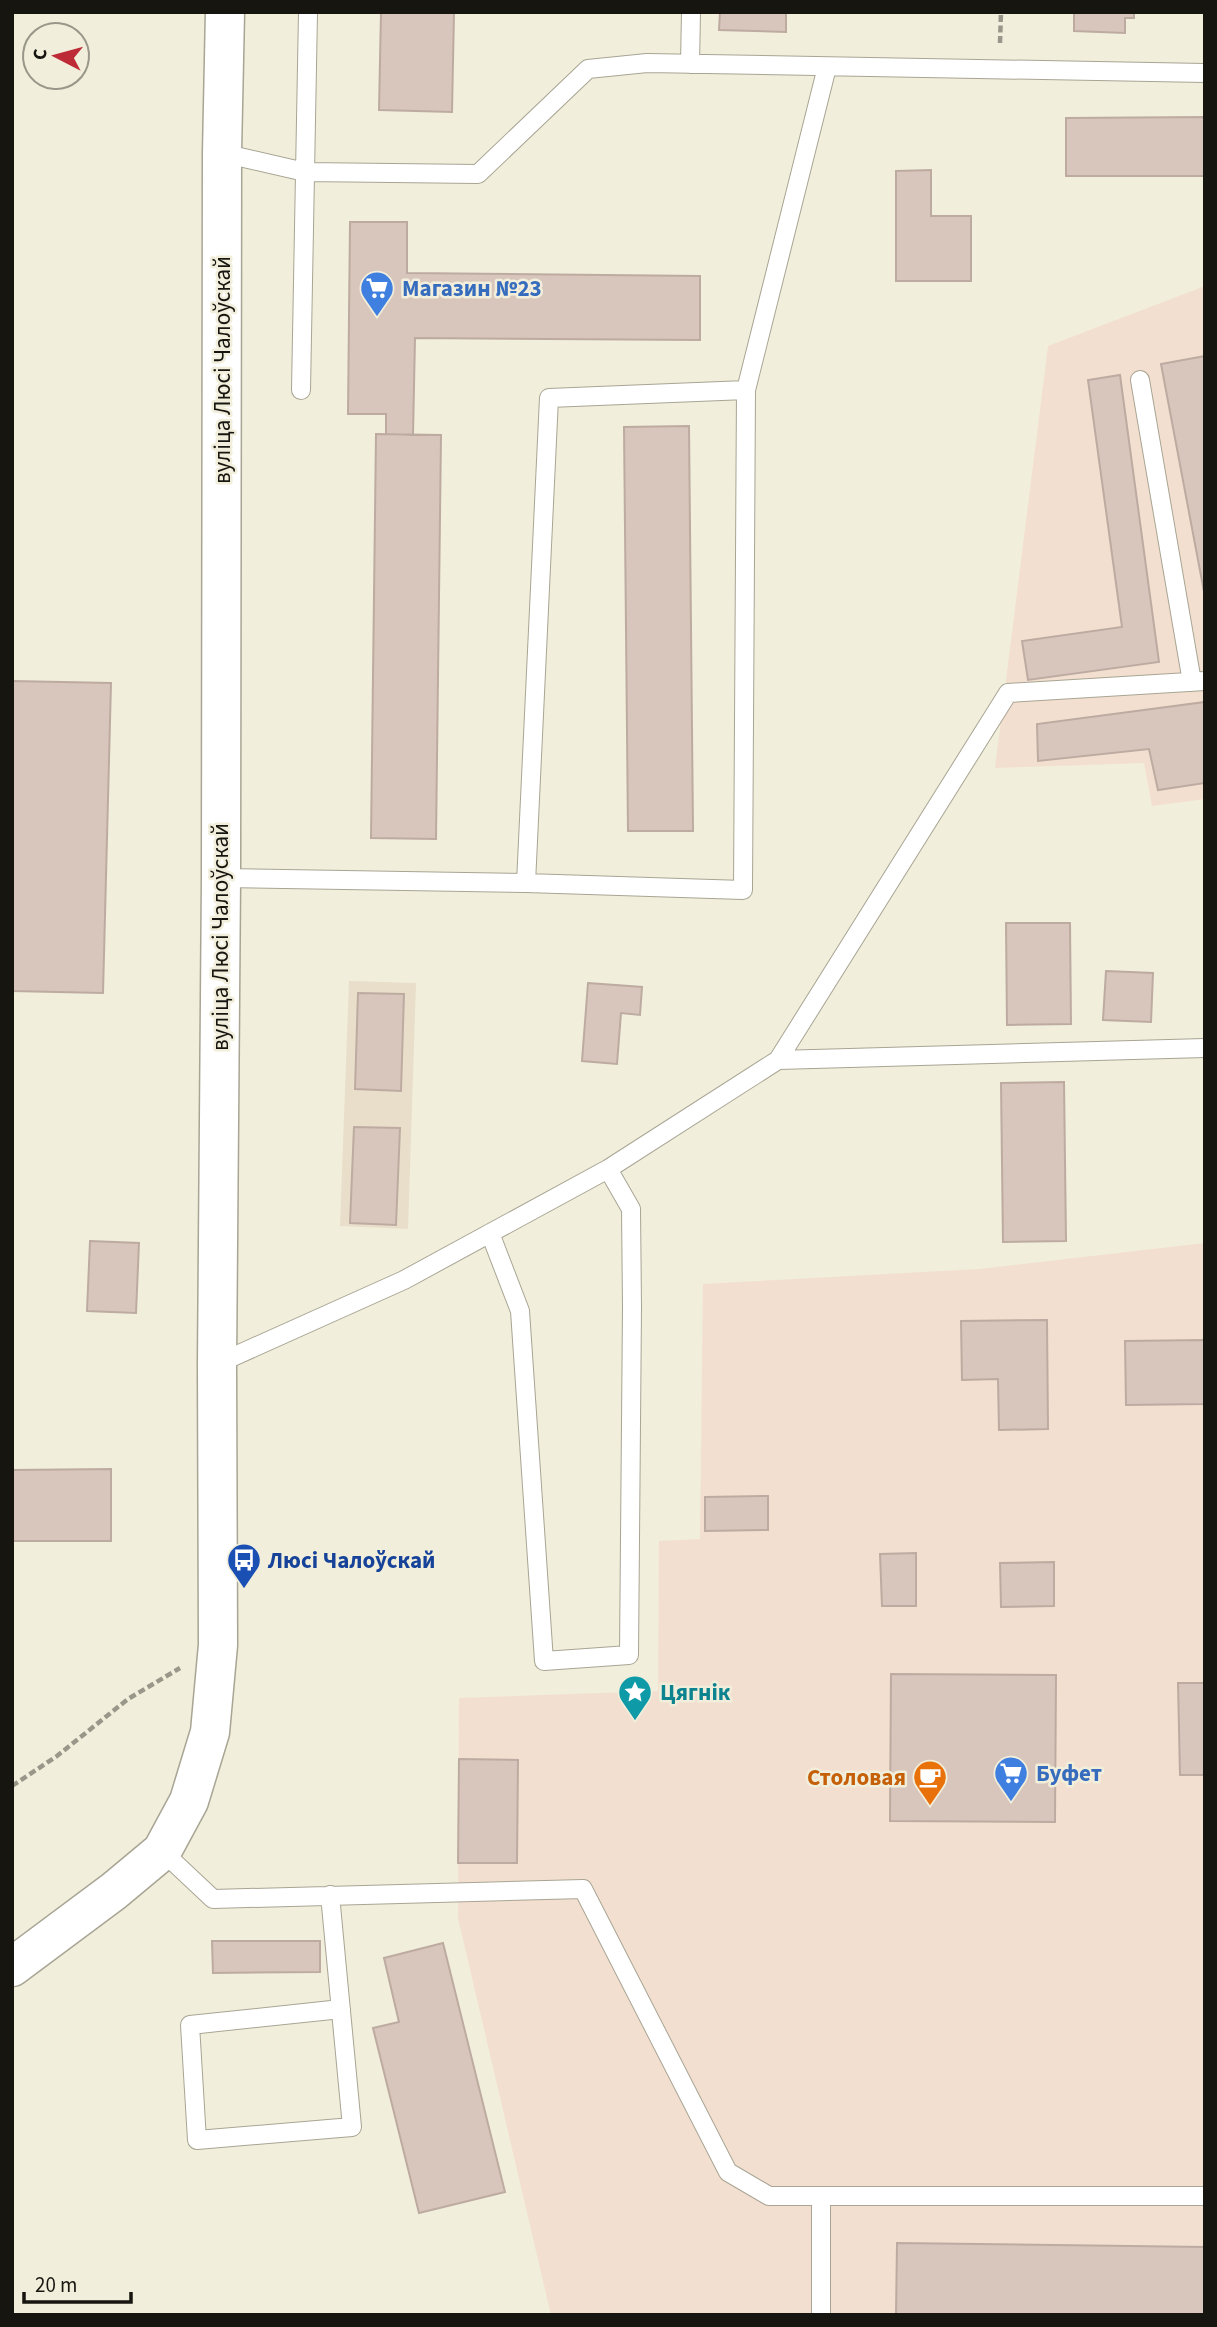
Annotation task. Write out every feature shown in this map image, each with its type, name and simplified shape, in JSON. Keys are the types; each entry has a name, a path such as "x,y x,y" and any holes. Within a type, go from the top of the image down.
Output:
{"street":[{"name":"вуліца Люсі Чалоўскай","path":"162,1851 189,1801 210,1732 218,1645 222,153 225,12"},
{"path":"12,1967 114,1891 162,1851"}],"lane":[{"path":"301,390 308,12"},
{"path":"690,64 691,12"},
{"path":"222,153 305,172 478,174 589,69 647,63 1205,73"},
{"path":"221,878 743,890 746,390 827,67"},
{"path":"217,1364 404,1280 608,1169 778,1060 1008,693 1198,681 1140,380"},
{"path":"526,883 549,398 746,390"},
{"path":"778,1060 1205,1048"},
{"path":"490,1233 520,1311 544,1661 629,1655 631,1209 608,1169"},
{"path":"162,1851 213,1899 583,1889 728,2172 769,2196 1205,2196"},
{"path":"330,1895 341,2009 352,2127 197,2140 190,2025 341,2009"},
{"path":"821,2196 821,2315"}],"path":[{"path":"12,1786 57,1756 128,1699 218,1645"}],"shaded area":[{"path":"1205,286 1205,799 1152,806 1144,763 995,768 1048,346"},
{"path":"349,981 416,983 408,1229 340,1226"},
{"path":"1205,1243 1205,2315 551,2315 458,1918 459,1698 658,1691 659,1541 700,1539 703,1284 979,1269"}],"building":[{"path":"381,12 454,12 452,112 379,110"},
{"path":"720,12 786,12 786,32 719,30"},
{"path":"1074,12 1134,12 1134,18 1125,18 1125,33 1074,31"},
{"path":"1205,117 1205,176 1066,176 1066,118"},
{"path":"931,170 931,216 971,216 971,281 896,281 896,171"},
{"path":"350,222 407,222 407,273 700,276 700,340 415,338 413,435 386,434 386,414 348,414"},
{"path":"1205,356 1205,597 1161,364"},
{"path":"1120,375 1159,662 1028,680 1022,641 1122,627 1088,380"},
{"path":"689,426 693,831 628,831 624,427"},
{"path":"376,434 441,435 436,839 371,838"},
{"path":"12,681 111,683 103,993 12,991"},
{"path":"1205,702 1205,783 1158,790 1149,749 1038,761 1037,724"},
{"path":"1006,923 1070,923 1071,1024 1007,1025"},
{"path":"1106,971 1153,973 1151,1022 1103,1020"},
{"path":"588,983 642,987 640,1015 621,1013 617,1064 582,1061"},
{"path":"358,993 404,994 401,1091 355,1089"},
{"path":"1064,1082 1066,1241 1003,1242 1001,1083"},
{"path":"354,1127 400,1128 396,1225 350,1223"},
{"path":"90,1241 139,1243 136,1313 87,1311"},
{"path":"1047,1320 1048,1429 999,1430 998,1379 962,1380 961,1321"},
{"path":"1205,1340 1205,1404 1126,1405 1125,1341"},
{"path":"111,1469 111,1541 12,1541 12,1470"},
{"path":"768,1496 768,1530 705,1531 705,1497"},
{"path":"916,1553 916,1606 882,1606 880,1554"},
{"path":"1054,1562 1054,1606 1001,1607 1000,1563"},
{"path":"891,1674 1056,1675 1055,1822 890,1821"},
{"path":"1178,1683 1205,1683 1205,1775 1180,1775"},
{"path":"459,1759 518,1760 517,1863 458,1863"},
{"path":"212,1941 320,1941 320,1972 213,1973"},
{"path":"443,1943 505,2192 419,2213 373,2028 399,2022 384,1958"},
{"path":"897,2243 1205,2247 1205,2315 896,2315"}],"place":[{"name":"Магазин №23","path":"377,318"},
{"name":"Люсі Чалоўскай","path":"244,1590"},
{"name":"Цягнік","path":"635,1722"},
{"name":"Буфет","path":"1011,1803"},
{"name":"Столовая","path":"930,1807"}]}
